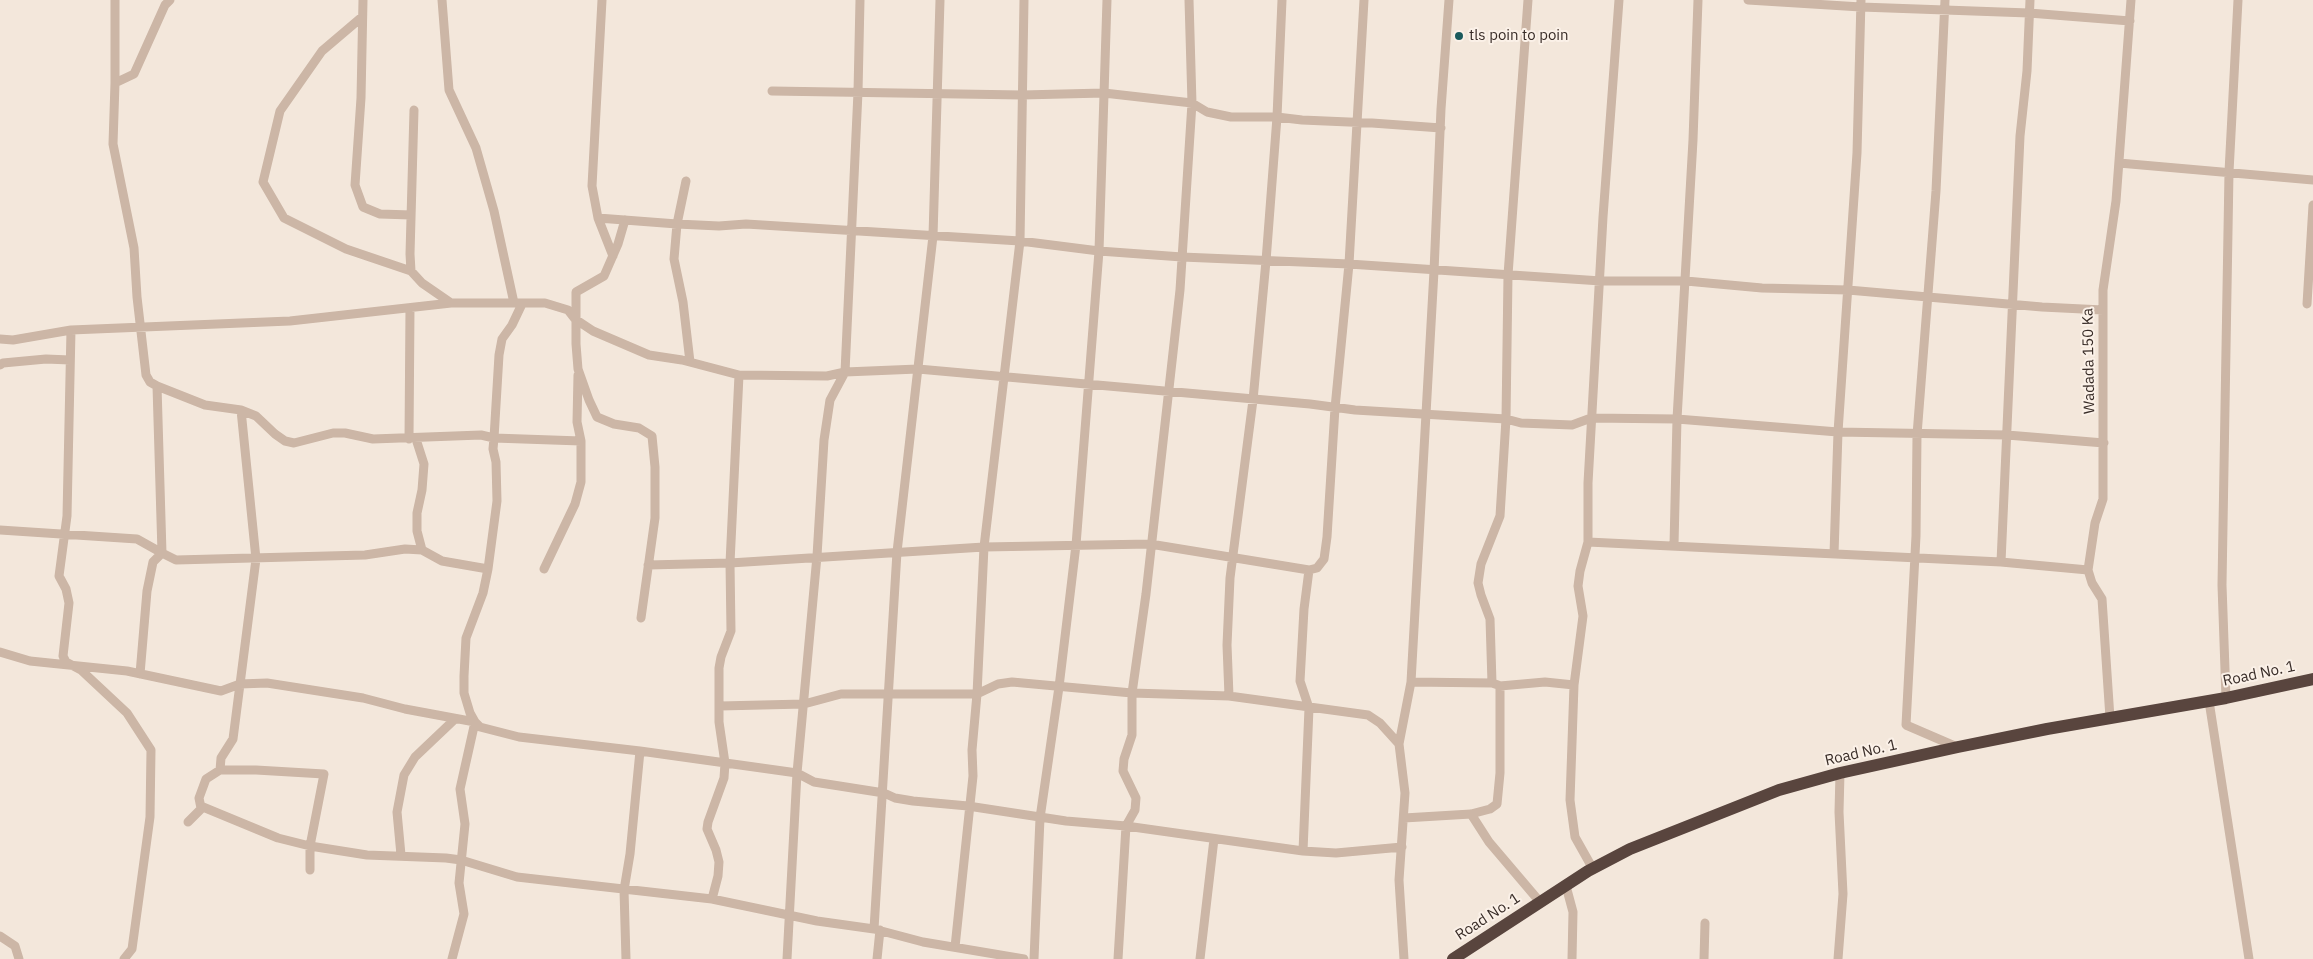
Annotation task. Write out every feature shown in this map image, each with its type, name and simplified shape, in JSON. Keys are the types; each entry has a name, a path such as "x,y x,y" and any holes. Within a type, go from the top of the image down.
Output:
{"highway":[{"name":"Road No. 1","path":"1454,959 1540,902 1593,869 1630,849 1778,790 1840,773 1958,748 2110,718 2226,698 2313,679"}],"street":[{"path":"115,0 117,58 113,144 134,248 140,328 146,376 150,382 205,405 241,410 256,416 285,441 294,443 333,433 344,433 373,439 481,435 494,438 581,441"},
{"path":"115,83 134,74 165,5 170,0"},
{"path":"363,0 361,98 355,185 363,207 380,214 410,215"},
{"path":"442,0 449,90 476,148 518,304 512,325 502,339 499,355 493,448 496,462 497,501 488,569 483,593 466,638 464,693 475,722 460,789 465,824 459,883 464,914 452,959"},
{"path":"602,0 592,186 598,218 613,256"},
{"path":"787,959 797,773 817,556 827,413 830,400 845,372 850,231 858,92 860,0"},
{"path":"877,959 897,552 933,236 940,0"},
{"path":"955,947 972,776 984,547 1020,240 1024,0"},
{"path":"1034,959 1040,818 1059,687 1076,545 1099,251 1108,0"},
{"path":"1118,959 1126,826 1135,810 1136,798 1123,771 1124,759 1132,735 1132,693 1169,392 1182,257 1192,103 1189,0"},
{"path":"1229,696 1228,603 1232,558 1253,400 1266,261 1277,117 1282,0"},
{"path":"648,565 730,563 817,556 984,547 1150,544 1309,570 1317,568 1324,559 1327,537 1335,408 1349,264 1364,0"},
{"path":"1404,959 1399,899 1405,794 1399,744 1411,682 1449,0"},
{"path":"1404,818 1471,814 1490,809 1497,804 1500,793 1496,684 1490,619 1478,583 1481,564 1497,528 1500,516 1506,419 1508,275 1528,0"},
{"path":"1593,869 1575,837 1570,800 1574,685 1583,616 1578,586 1588,542 1591,418 1619,0"},
{"path":"1674,545 1677,419 1686,281 1698,0"},
{"path":"1748,0 1945,5 2130,21"},
{"path":"2001,562 2020,136 2027,71 2030,0"},
{"name":"Wadada 150 Ka","path":"2088,570 2095,523 2103,499 2103,290 2114,227 2131,0"},
{"path":"2226,698 2222,585 2228,172 2238,0"},
{"path":"1834,554 1838,432 1857,153 1861,4"},
{"path":"1945,5 1936,191 1918,435 1906,724 1958,748"},
{"path":"362,17 322,51 280,111 263,182 284,218 346,249 411,271 422,283 451,303"},
{"path":"772,91 1022,95 1104,93 1192,103 1207,112 1222,116 1277,117 1441,128"},
{"path":"411,271 410,215 414,110"},
{"path":"2119,164 2313,180"},
{"path":"686,181 677,224 674,259 683,302 690,362"},
{"path":"2307,304 2313,205"},
{"path":"598,218 677,224 719,226 746,224 1020,240 1099,251 1182,257 1349,264 1601,281 1686,281 1762,288 1848,290 2013,305 2103,310"},
{"path":"544,569 575,504 581,482 581,441 576,422 578,370 576,292 604,276 625,220"},
{"path":"0,339 13,340 70,330 290,321 451,303 545,303 568,310 576,319 593,331 650,355 690,362 739,375 828,376 845,372 918,369 1310,404 1335,408 1506,419 1522,423 1562,425 1582,423 1591,418 1677,419 1838,432 2007,436 2104,443"},
{"path":"410,308 413,439 424,464 422,490 417,513 417,531 422,550"},
{"path":"70,330 67,516 59,576 66,589 69,603 63,656 66,662 81,670 127,713 151,750 150,817 147,842 132,949 124,959"},
{"path":"0,365 3,363 46,359 70,360"},
{"path":"578,370 597,417 614,424 639,428 652,436 655,467 655,518 641,618"},
{"path":"712,899 712,891 718,876 719,862 707,829 720,789 725,763 719,728 719,668 731,631 730,563 739,375"},
{"path":"156,386 162,554"},
{"path":"220,770 221,758 233,740 256,559 241,410"},
{"path":"0,530 138,540 176,560 365,555 405,549 422,550 442,561 488,569"},
{"path":"1588,542 2001,562 2088,570 2092,583 2102,599 2110,718"},
{"path":"140,674 148,591 153,562 162,554"},
{"path":"1303,851 1309,708 1301,687 1300,673 1309,570"},
{"path":"0,652 30,661 140,674 221,691 240,684 267,683 331,693 475,722 488,730 520,737 640,751 797,773 814,782 884,793 895,798 913,801 968,806 1040,818 1126,826 1214,840 1303,851 1336,853 1402,846"},
{"path":"720,706 804,704 841,694 977,694 998,684 1012,682 1132,693 1229,696 1368,715 1380,723 1399,744"},
{"path":"1411,682 1496,684 1545,682 1574,685"},
{"path":"2209,701 2249,959"},
{"path":"401,855 398,812 404,775 415,757 455,718"},
{"path":"626,959 624,890 630,854 640,751"},
{"path":"201,808 199,798 206,779 220,770 324,774 310,846 310,870"},
{"path":"1838,959 1843,894 1839,818 1840,773"},
{"path":"188,822 201,808"},
{"path":"201,808 206,808 278,838 310,846 367,855 433,856 461,860 517,877 712,899 817,921 877,929 955,947 1024,959"},
{"path":"1471,814 1489,842 1540,902"},
{"path":"1200,959 1214,840"},
{"path":"1566,886 1573,912 1572,959"},
{"path":"1704,959 1705,923"},
{"path":"0,936 16,946 19,959"}],"place":[{"name":"tls poin to poin","path":"1459,36"}]}
